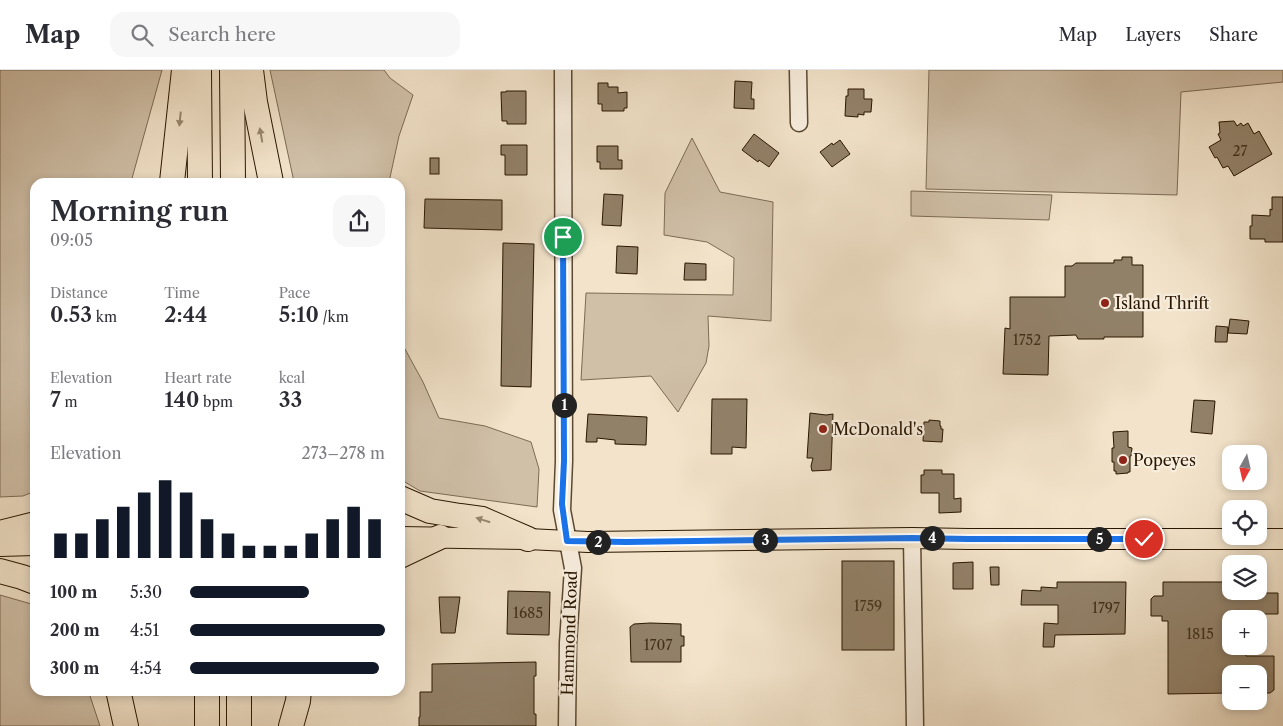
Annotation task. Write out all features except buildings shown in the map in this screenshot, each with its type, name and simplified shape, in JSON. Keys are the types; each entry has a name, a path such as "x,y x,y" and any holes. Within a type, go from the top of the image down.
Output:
{"highway":[{"path":"172,178 184,70"},
{"path":"199,70 200,178"},
{"path":"232,70 233,178"},
{"path":"251,70 255,102 270,178"},
{"path":"405,500 430,511 482,518 528,539"},
{"path":"0,533 30,525"},
{"path":"405,554 440,538"},
{"path":"0,571 30,580"},
{"path":"119,696 126,726"},
{"path":"132,696 135,726"},
{"path":"207,696 207,726"},
{"path":"239,696 240,726"},
{"path":"284,726 287,696"},
{"path":"291,726 298,696"}],"main road":[{"path":"405,537 626,542 912,538 1283,539"},
{"path":"0,546 30,546"}],"street":[{"name":"Hammond Road","path":"562,70 564,461 562,504 573,568 568,642 567,726"},
{"path":"798,70 799,123"},
{"path":"912,538 915,726"}],"shaded area":[{"path":"0,70 162,70 132,178 30,178 30,493 23,496 0,497"},
{"path":"270,70 384,70 390,78 413,95 399,136 390,178 293,178"},
{"path":"929,70 1283,70 1283,82 1181,92 1177,195 926,189"},
{"path":"692,138 720,192 773,202 771,321 708,316 709,346 706,363 678,412 651,376 581,380 586,293 733,295 734,258 707,242 664,235 665,193"},
{"path":"911,191 1052,195 1049,220 911,216"},
{"path":"405,349 423,382 439,418 485,426 531,442 539,469 537,507 420,491 405,482"},
{"path":"0,595 30,604 30,696 90,696 100,726 0,726"}],"place":[{"name":"Island Thrift","path":"1105,303"},
{"name":"McDonald's","path":"823,429"},
{"name":"Popeyes","path":"1123,460"}],"route":[{"path":"563,237 564,461 562,510 567,541 626,542 912,538 1144,539"}]}
